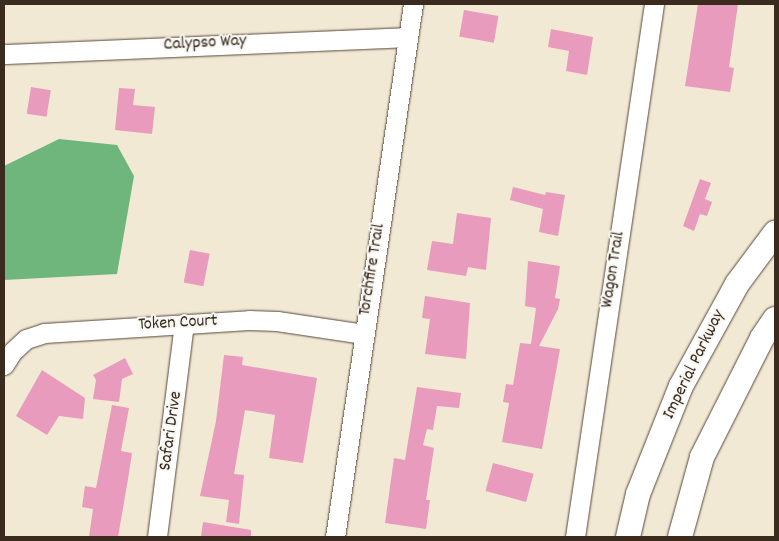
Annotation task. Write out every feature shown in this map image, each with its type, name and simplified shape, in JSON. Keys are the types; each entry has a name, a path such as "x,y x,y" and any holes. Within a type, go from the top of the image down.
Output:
{"main road":[{"name":"Imperial Parkway","path":"628,537 638,494 681,386 737,284 775,233"},
{"path":"680,537 702,457 762,338 775,319"}],"street":[{"name":"Torchfire Trail","path":"335,537 413,4"},
{"name":"Wagon Trail","path":"575,537 654,4"},
{"name":"Calypso Way","path":"4,54 407,37"},
{"name":"Token Court","path":"4,365 12,352 26,339 44,333 277,320 364,334"},
{"name":"Safari Drive","path":"157,537 184,324"}],"green space":[{"path":"59,139 117,145 134,176 117,274 4,280 4,166"}],"building":[{"path":"698,4 738,4 729,67 734,68 730,92 685,86"},
{"path":"464,10 498,16 494,43 459,37"},
{"path":"551,29 593,37 587,75 566,71 569,51 548,47"},
{"path":"31,87 51,90 47,117 27,114"},
{"path":"119,88 135,89 133,105 155,107 152,134 115,130"},
{"path":"700,179 711,183 705,199 712,202 707,216 700,214 694,231 683,226"},
{"path":"513,187 545,195 546,192 565,195 558,236 539,232 543,209 510,200"},
{"path":"457,213 491,218 486,270 468,267 466,276 427,270 432,241 453,244"},
{"path":"190,250 210,254 203,286 184,282"},
{"path":"528,261 560,266 555,298 560,299 558,309 539,346 560,349 542,449 502,442 509,403 503,402 506,384 513,385 520,343 531,344 536,308 525,306"},
{"path":"425,296 470,303 466,359 425,354 430,319 422,318"},
{"path":"224,355 243,357 242,365 317,378 303,463 269,458 275,415 245,410 234,474 244,475 239,524 226,522 229,500 200,496 216,421"},
{"path":"125,358 133,374 122,379 119,402 93,399 96,380 93,375"},
{"path":"42,370 85,398 83,419 59,416 47,435 16,416"},
{"path":"417,387 461,393 459,408 437,406 433,430 427,429 423,445 434,448 426,500 430,500 426,529 385,523 394,458 405,460"},
{"path":"112,405 129,408 121,451 132,453 118,537 89,537 93,509 82,507 85,486 96,488"},
{"path":"493,463 534,474 526,502 485,491"},
{"path":"203,522 251,530 251,537 201,537"}]}
